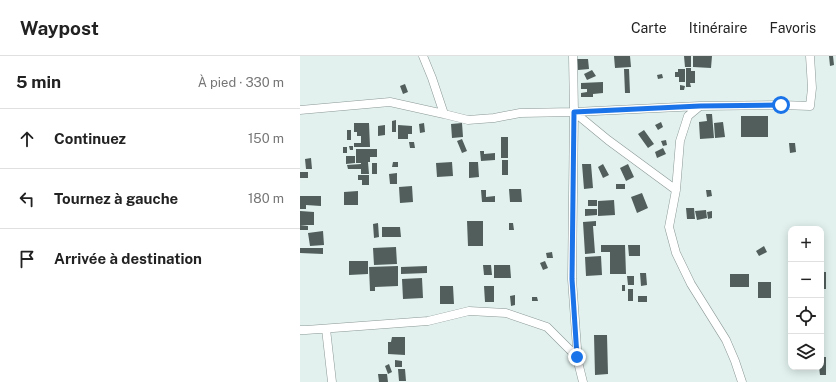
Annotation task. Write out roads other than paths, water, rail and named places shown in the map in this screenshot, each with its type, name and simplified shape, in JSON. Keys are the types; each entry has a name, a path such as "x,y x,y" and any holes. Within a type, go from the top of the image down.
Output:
{"street":[{"path":"423,56 444,114"},
{"path":"573,56 574,112 572,279 577,357 583,382"},
{"path":"300,110 390,102 468,120 494,118 520,113 700,106 810,106 812,88 810,56"},
{"path":"700,106 688,116 680,141 676,190 669,228 676,253 691,284 726,340 742,382"},
{"path":"574,112 608,140 676,190"},
{"path":"300,330 428,321 469,311 506,313 547,327 577,357"},
{"path":"326,329 332,382"}]}
